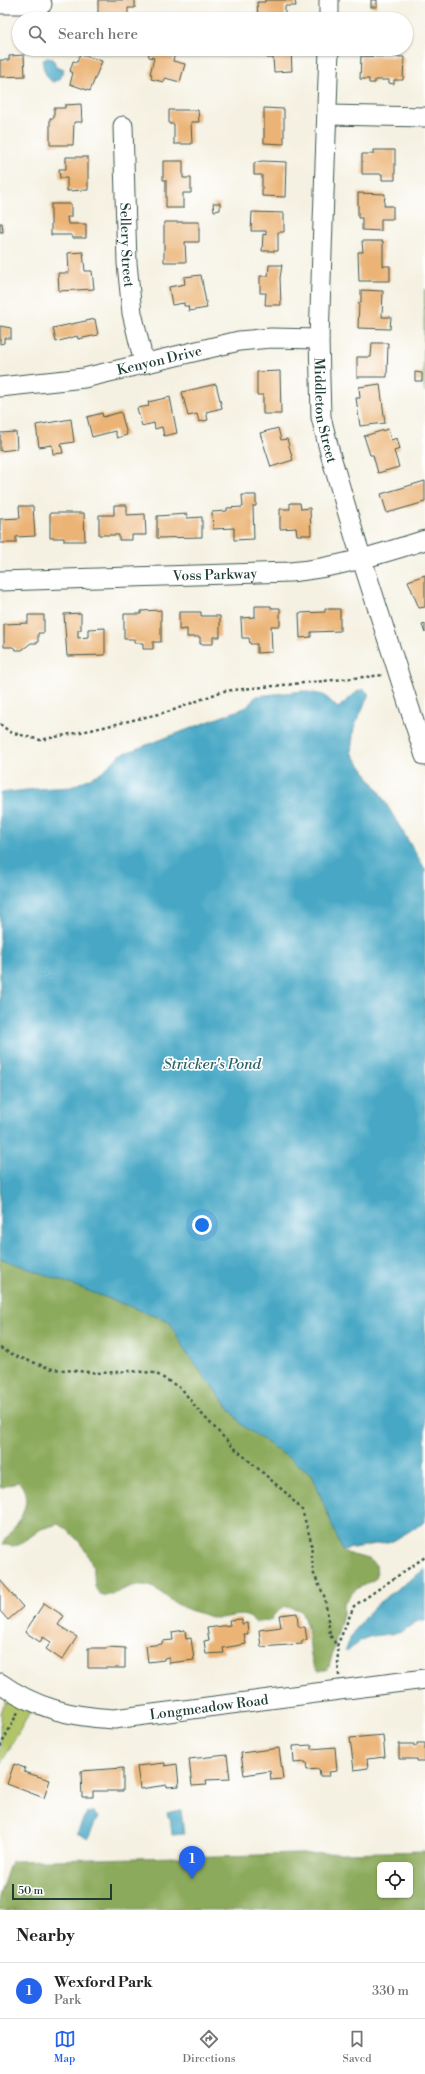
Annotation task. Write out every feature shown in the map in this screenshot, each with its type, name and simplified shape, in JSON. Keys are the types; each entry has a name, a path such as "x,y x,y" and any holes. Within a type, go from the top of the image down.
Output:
{"street":[{"path":"329,0 329,12"},
{"path":"0,4 42,4"},
{"name":"Middleton Street","path":"329,56 319,339 321,417 330,453 362,560 425,756"},
{"path":"328,115 425,117"},
{"name":"Sellery Street","path":"123,126 127,263 132,313 144,363"},
{"name":"Kenyon Drive","path":"0,387 84,378 239,341 271,338 319,339"},
{"name":"Voss Parkway","path":"0,581 316,570 362,560 425,540"},
{"name":"Longmeadow Road","path":"0,1683 25,1699 56,1711 114,1719 425,1679"}],"path":[{"path":"0,724 10,732 40,740 91,730 171,711 222,691 398,674"},
{"path":"0,1348 18,1358 52,1369 101,1374 131,1371 155,1373 182,1389 196,1408 232,1445 302,1510 311,1541 313,1572 325,1598 330,1635 337,1646 341,1690"},
{"path":"337,1646 354,1606 425,1557"},
{"path":"0,1747 25,1699"}],"green space":[{"path":"425,289 425,392 423,384"},
{"path":"0,1258 169,1321 187,1354 243,1426 312,1474 342,1550 349,1554 369,1559 376,1565 377,1575 375,1579 355,1590 343,1604 343,1614 329,1667 326,1670 318,1670 313,1663 306,1624 301,1611 296,1609 288,1607 280,1609 271,1620 255,1622 251,1618 241,1615 215,1618 195,1612 172,1601 155,1589 143,1585 132,1586 112,1594 103,1595 99,1593 95,1587 93,1568 84,1548 70,1532 58,1524 41,1529 19,1545 11,1546 3,1544 22,1514 26,1498 24,1490 19,1482 0,1488"},
{"path":"12,1691 35,1704 0,1765 0,1712"},
{"path":"425,1851 425,1910 0,1910 0,1893 11,1861"}],"water":[{"path":"49,57 53,59 58,70 59,67 64,69 60,79 53,82 46,76 43,66 43,60"},
{"name":"Stricker's Pond","path":"364,689 369,694 354,728 351,752 378,790 425,869 425,1522 393,1541 342,1550 312,1474 243,1426 187,1354 169,1321 0,1258 0,793 71,787 101,773 120,755 247,707 256,696 303,691 324,695 338,708 358,691"},
{"path":"425,1569 425,1621 418,1621 399,1633 372,1636 360,1641 349,1650 345,1650 359,1624 367,1614 384,1598"},
{"path":"181,1810 184,1834 172,1835 170,1817 168,1817 167,1813"},
{"path":"92,1811 98,1817 88,1839 77,1833 87,1812 91,1813"}],"building":[{"path":"98,0 135,0 135,8 128,8 128,12 98,12"},
{"path":"265,0 295,0 296,6 285,6 285,12 258,12 257,2 265,2"},
{"path":"371,0 377,0 377,7 371,7"},
{"path":"9,56 24,56 25,76 0,77 0,60 9,60"},
{"path":"79,56 86,56 102,61 90,91 70,84 73,73 70,71 73,61 77,62"},
{"path":"174,56 173,61 185,64 180,82 165,78 164,82 151,79 152,74 150,74 154,58 149,57"},
{"path":"267,56 291,56 292,71 274,72 273,58 267,58"},
{"path":"361,56 404,57 403,80 394,80 394,84 389,83 389,80 375,80 375,83 369,83 369,79 360,79"},
{"path":"81,104 82,122 74,122 73,145 50,145 50,118 54,118 54,108 65,108 65,105"},
{"path":"264,108 284,109 284,144 264,143"},
{"path":"169,110 198,110 199,122 191,122 192,144 174,144 174,124 169,124"},
{"path":"373,150 395,150 395,180 382,180 382,174 362,174 362,154 373,154"},
{"path":"66,157 88,157 88,190 67,191 67,178 60,178 59,169 66,169"},
{"path":"163,161 183,161 183,178 191,178 191,193 183,193 183,208 166,208 166,180 163,180"},
{"path":"262,161 286,162 285,197 262,196 262,175 254,175 254,163"},
{"path":"358,193 385,194 384,206 393,206 393,219 381,219 381,231 362,230 362,218 358,218"},
{"path":"213,203 220,203 220,210 214,211"},
{"path":"51,204 71,204 71,217 67,217 68,224 86,224 86,238 72,238 72,235 51,235"},
{"path":"252,212 284,213 284,232 278,232 278,251 262,251 263,234 266,235 266,231 251,231"},
{"path":"164,222 199,222 199,242 185,242 186,262 164,262"},
{"path":"0,223 2,223 3,232 0,232"},
{"path":"362,241 383,241 383,266 390,266 390,281 359,281 358,252 363,252"},
{"path":"83,252 85,271 92,271 94,289 59,291 58,273 69,273 68,253"},
{"path":"269,265 282,265 280,278 281,305 265,305 266,293 260,293 260,276 268,276"},
{"path":"201,275 207,308 189,311 188,306 184,306 184,303 172,305 169,287 185,284 184,277"},
{"path":"361,290 383,291 382,317 391,317 390,329 358,328"},
{"path":"95,319 98,335 78,339 77,336 56,342 53,328"},
{"path":"0,326 11,328 11,338 4,338 4,343 0,344"},
{"path":"372,343 388,343 387,377 357,377 357,357 371,357"},
{"path":"280,371 281,414 263,414 263,395 257,395 257,372"},
{"path":"415,372 422,373 422,381 415,381"},
{"path":"216,384 222,408 206,412 208,420 199,422 197,414 188,416 182,392"},
{"path":"380,384 385,423 360,426 356,398 360,398 359,387"},
{"path":"170,397 177,433 164,436 162,427 155,429 154,423 142,426 137,408 149,406 148,402"},
{"path":"121,412 127,435 117,438 115,431 92,437 87,417 102,413 103,417"},
{"path":"71,419 74,442 61,444 63,453 53,454 52,445 39,447 36,425"},
{"path":"278,428 281,440 287,439 293,460 271,467 260,433"},
{"path":"388,429 391,440 397,438 400,449 394,451 399,467 378,473 373,455 370,455 364,436"},
{"path":"16,432 17,449 0,451 0,433"},
{"path":"425,481 425,502 387,513 381,494"},
{"path":"242,495 256,495 256,506 253,506 254,539 234,540 234,528 213,529 212,512 227,511 227,508 243,507"},
{"path":"290,503 300,503 301,509 310,508 311,535 297,535 296,528 280,529 280,509 290,509"},
{"path":"114,505 127,505 127,515 145,514 146,535 132,535 132,540 119,540 119,535 99,535 99,515 114,515"},
{"path":"19,506 33,506 35,536 16,537 16,543 0,543 0,519 20,518"},
{"path":"50,513 84,513 85,541 64,541 64,538 50,538"},
{"path":"187,514 187,518 202,517 202,537 157,538 157,516"},
{"path":"425,575 425,607 419,608 408,581"},
{"path":"255,606 271,606 271,608 280,608 280,626 271,626 272,652 257,653 257,644 250,644 249,638 242,638 241,618 255,617"},
{"path":"325,609 340,609 340,631 311,632 311,637 300,638 299,613 325,612"},
{"path":"161,610 161,642 153,642 153,649 143,649 143,643 134,643 134,639 124,639 124,614 141,614 141,611"},
{"path":"179,612 201,612 201,616 220,616 220,637 213,637 213,644 200,644 200,637 187,637 187,629 179,630"},
{"path":"81,613 81,630 78,630 78,638 88,637 88,629 105,628 105,655 67,656 64,614"},
{"path":"28,615 44,615 44,633 38,633 38,643 31,643 22,650 16,650 13,647 4,647 4,624 28,623"},
{"path":"425,624 425,633 422,625"},
{"path":"0,1580 23,1607 8,1620 0,1611"},
{"path":"44,1603 64,1616 58,1625 77,1637 62,1660 46,1649 51,1642 43,1637 40,1642 25,1632"},
{"path":"297,1613 298,1625 300,1627 305,1627 307,1640 302,1641 302,1644 261,1647 259,1630 281,1627 279,1615"},
{"path":"242,1619 242,1624 247,1623 248,1634 244,1634 246,1644 223,1648 224,1653 206,1654 204,1641 209,1640 207,1628 230,1625 229,1620"},
{"path":"185,1630 186,1639 191,1638 194,1660 169,1663 169,1657 164,1658 164,1660 148,1662 146,1646 162,1644 162,1641 173,1640 172,1632"},
{"path":"88,1648 125,1648 125,1668 88,1668"},
{"path":"383,1735 385,1757 367,1759 368,1768 354,1770 350,1738"},
{"path":"417,1743 425,1743 425,1761 417,1761 417,1759 399,1759 399,1744 414,1744 414,1746 417,1746"},
{"path":"312,1745 312,1749 335,1747 337,1771 329,1772 330,1776 320,1776 319,1769 307,1770 306,1762 294,1763 293,1746"},
{"path":"279,1748 283,1779 271,1780 270,1771 244,1775 241,1753"},
{"path":"227,1755 230,1779 206,1780 207,1785 192,1786 189,1759"},
{"path":"165,1763 165,1766 177,1764 179,1786 167,1787 167,1785 140,1789 137,1766"},
{"path":"14,1764 25,1768 24,1772 50,1780 44,1798 7,1784"},
{"path":"123,1768 123,1791 93,1791 93,1797 82,1797 81,1771"}],"place":[{"name":"Wexford Park","path":"192,1879"}]}
